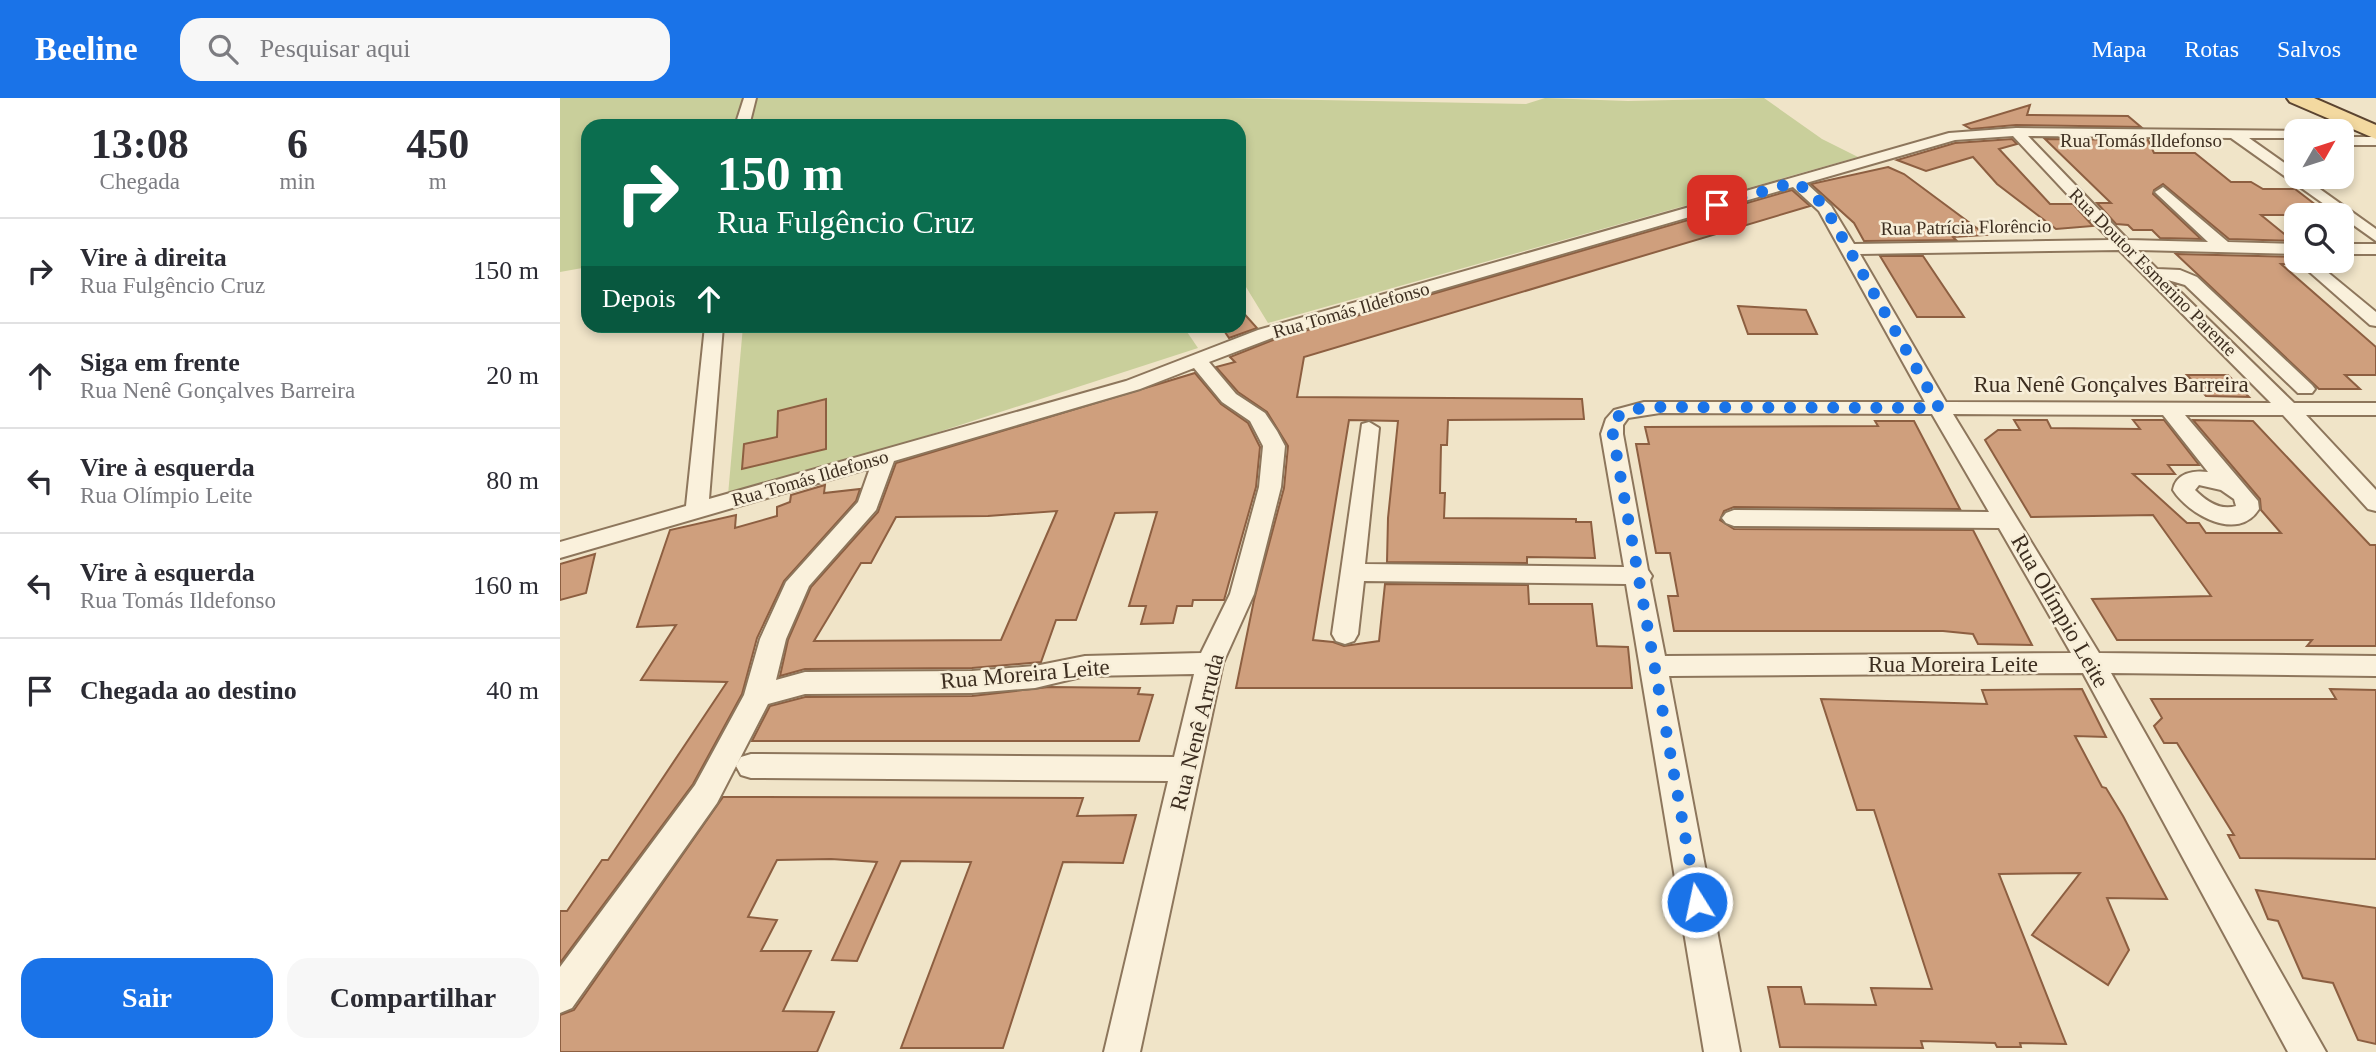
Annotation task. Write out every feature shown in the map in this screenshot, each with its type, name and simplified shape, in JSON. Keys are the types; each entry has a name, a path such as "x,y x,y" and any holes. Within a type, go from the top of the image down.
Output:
{"main road":[{"path":"2297,98 2376,133"},
{"path":"2323,98 2376,122"}],"street":[{"path":"744,119 750,98"},
{"name":"Rua Tomás Ildefonso","path":"560,550 1120,388 1199,362 1214,351 1265,334 1954,136 1986,133 2284,140"},
{"path":"2354,134 2376,133"},
{"name":"Rua Doutor Esmerino Parente","path":"2018,135 2123,245 2289,409 2376,504"},
{"name":"Rua Tomás Ildefonso","path":"2241,138 2284,135"},
{"path":"2241,138 2376,236"},
{"path":"2354,141 2376,141"},
{"name":"Rua Olímpio Leite","path":"1795,182 1814,195 1826,209 1939,408 2091,663 2308,1052"},
{"path":"2163,192 2223,247"},
{"name":"Rua Patrícia Florêncio","path":"1847,250 2123,245 2284,250"},
{"path":"2354,249 2376,249"},
{"path":"2321,273 2371,309 2376,321"},
{"path":"2152,274 2180,275 2191,281 2305,388"},
{"path":"697,511 713,333"},
{"name":"Rua Nenê Arruda","path":"1122,1052 1210,663 1242,594 1270,487 1273,446 1258,417 1229,398 1199,362"},
{"path":"2168,407 2232,486"},
{"name":"Rua Nenê Gonçalves Barreira","path":"1640,576 1611,424 1622,413 1632,409 2376,409"},
{"path":"1345,634 1369,428"},
{"path":"560,996 706,794 758,696 773,639 798,582 868,505 885,456"},
{"path":"1734,518 2006,520"},
{"path":"1352,572 1640,576 1722,1052"},
{"name":"Rua Moreira Leite","path":"758,696 806,683 972,682 1035,677 1085,666 1210,663"},
{"name":"Rua Moreira Leite","path":"1655,666 2091,663 2376,666"},
{"path":"751,766 1187,769"}],"green space":[{"path":"560,98 1225,98 1526,104 1545,98 1628,101 1764,98 1822,139 1858,157 1268,323 1246,287 1246,119 581,119 581,268 560,272"},
{"path":"742,333 1188,333 1198,348 883,450 728,495"}],"building":[{"path":"2030,105 2027,115 2128,116 2141,127 2016,125 1971,129 1964,125"},
{"path":"2012,139 2017,144 1999,149 2050,204 2073,204 2093,226 2056,229 1997,184 1973,157 1926,171 1897,160 1955,143"},
{"path":"2045,139 2148,140 2154,153 2195,153 2231,182 2251,182 2263,189 2295,189 2313,203 2284,203 2284,215 2261,215 2284,234 2284,241 2229,239 2163,184 2154,190 2153,194 2201,239 2160,238 2152,230 2133,230 2128,225 2116,224 2097,203 2111,203"},
{"path":"1888,167 1904,174 1986,235 1953,237 1956,240 1864,241 1854,223 1811,184"},
{"path":"1792,190 1810,206 1304,357 1297,397 1582,399 1584,419 1448,420 1447,445 1441,445 1440,493 1445,493 1444,518 1576,519 1576,522 1591,522 1595,558 1527,557 1527,563 1387,562 1388,518 1398,421 1349,420 1313,640 1344,646 1379,641 1385,584 1528,585 1529,604 1592,604 1597,646 1628,647 1632,688 1236,688 1254,600 1284,488 1288,446 1267,412 1238,392 1216,367 1235,362 1230,357 1273,340"},
{"path":"2176,254 2284,257 2284,264 2281,264 2284,273 2291,273 2376,347 2376,375 2345,375 2360,389 2319,389"},
{"path":"1880,256 1923,256 1964,317 1917,317"},
{"path":"1738,306 1806,310 1817,334 1748,334"},
{"path":"1246,316 1257,328 1246,332"},
{"path":"1226,333 1243,333 1229,338"},
{"path":"1195,373 1221,404 1248,423 1260,447 1256,487 1224,600 1193,600 1192,606 1177,606 1173,623 1141,624 1146,606 1129,606 1157,512 1115,513 1076,620 1056,620 1041,662 972,668 805,669 780,676 788,640 811,587 878,512 896,463","holes":["1057,511 1001,640 814,641 861,563 871,563 896,517 988,516"]},
{"path":"2187,375 2228,375 2249,397 2206,396"},
{"path":"826,399 826,449 742,469 744,444 777,437 778,411"},
{"path":"2014,420 2047,420 2051,428 2140,429 2133,420 2164,420 2199,465 2168,465 2175,474 2133,474 2187,523 2199,523 2206,533 2281,533 2261,510 2260,499 2193,420 2253,421 2370,545 2376,545 2376,646 2307,646 2312,640 2117,640 2092,599 2211,596 2153,515 2031,517 1985,440 1998,430 2020,430"},
{"path":"1875,421 1914,421 1960,509 1734,507 1724,511 1720,520 1734,529 1973,530 2032,645 1978,644 1973,634 1943,631 1674,631 1668,596 1678,596 1670,553 1656,553 1636,444 1649,444 1645,427 1878,426"},
{"path":"825,485 824,493 860,489 856,501 784,581 757,638 742,694 693,784 560,963 560,911 567,911 602,860 608,860 727,682 641,680 676,625 637,627 670,530 736,515 735,528 777,516 777,507 790,502 791,495"},
{"path":"595,554 586,593 560,600 560,564"},
{"path":"1049,687 1140,688 1138,694 1153,695 1139,741 752,741 770,706 805,697 972,696"},
{"path":"2082,689 2106,737 2075,736 2102,787 2106,788 2123,816 2167,899 2107,898 2129,950 2108,985 2032,935 2080,873 1999,874 2066,1044 2020,1043 2021,1047 1997,1047 1995,1043 1921,1041 1923,1048 1780,1047 1768,987 1801,987 1805,1004 1876,1005 1871,988 1932,989 1874,810 1857,810 1821,699 1987,704 1982,690"},
{"path":"2330,689 2376,690 2376,859 2240,858 2228,835 2234,835 2177,743 2164,743 2154,726 2162,718 2151,699 2336,699"},
{"path":"723,797 1083,798 1077,816 1136,815 1123,863 1063,862 1003,1048 901,1048 971,862 901,861 857,961 832,960 877,862 831,859 777,860 748,917 777,920 761,951 811,951 783,1011 834,1012 817,1052 560,1052 560,1015 574,1010"},
{"path":"2256,890 2376,908 2376,1044 2358,1040 2333,983 2303,978 2278,921 2268,919"}],"route":[{"path":"1697,902 1611,424 1615,418 1632,409 1660,407 1939,408 1826,209 1814,195 1795,182 1717,205"}]}
